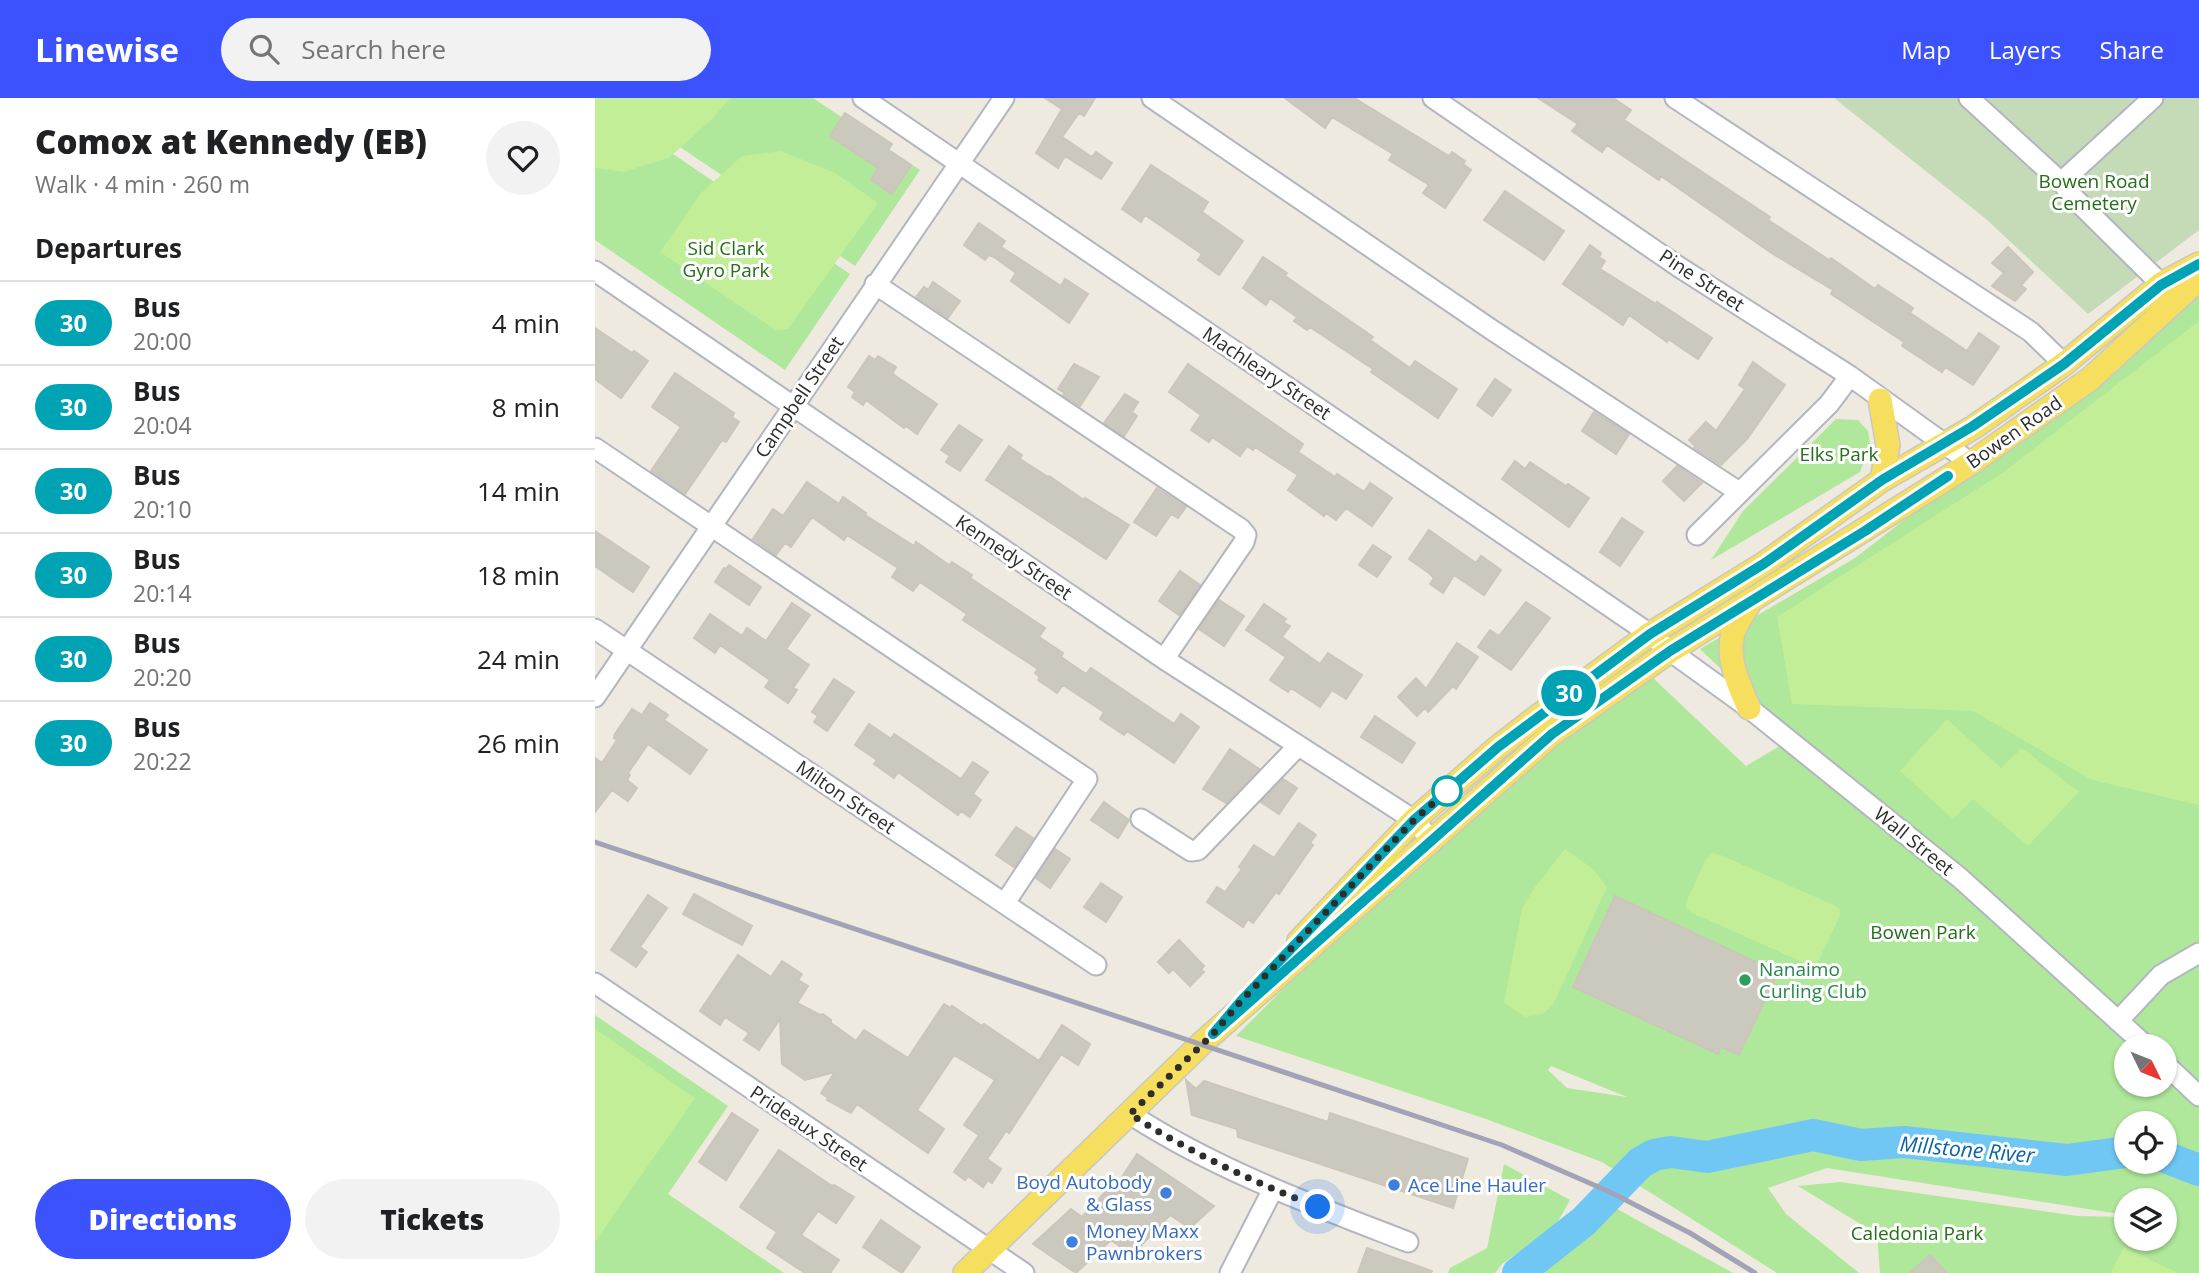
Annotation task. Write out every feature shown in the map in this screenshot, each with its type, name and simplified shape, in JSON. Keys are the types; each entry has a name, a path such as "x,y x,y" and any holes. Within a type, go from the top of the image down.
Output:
{"main road":[{"name":"Bowen Road","path":"1213,1034 1241,1001 1414,820 1498,747 1650,634 1765,563 1882,480 1946,443 2064,364 2161,285 2199,264"},
{"name":"Bowen Road","path":"1213,1034 1552,734 1670,651 1971,463 2090,379 2199,279"},
{"path":"1880,400 1888,445 1882,480"},
{"path":"1749,708 1733,671 1732,643 1733,632 1750,601"},
{"path":"965,1273 1213,1034"}],"street":[{"name":"Machleary Street","path":"863,98 1650,634 1670,651"},
{"name":"Campbell Street","path":"595,697 1003,98"},
{"path":"1152,98 1492,330 1739,492"},
{"name":"Pine Street","path":"1433,98 1679,267 1850,376 1971,463"},
{"path":"1675,98 2031,332 2064,364"},
{"path":"1969,98 2064,185 2161,285"},
{"path":"2064,185 2068,176 2153,98"},
{"name":"Kennedy Street","path":"595,271 1164,659 1414,820 1433,842"},
{"path":"875,284 1241,529 1246,535 1244,542 1164,659"},
{"path":"1697,535 1829,404 1850,376"},
{"path":"595,449 1087,779 1005,903"},
{"name":"Milton Street","path":"595,629 1096,965"},
{"name":"Wall Street","path":"1670,651 1749,708 1960,878 2133,1034"},
{"path":"1141,818 1191,851 1198,850 1298,746"},
{"path":"2118,1021 2161,975 2199,953"},
{"name":"Prideaux Street","path":"595,983 1024,1273"},
{"path":"2177,1075 2199,1096"},
{"path":"1130,1114 1169,1140 1273,1189 1408,1242"},
{"path":"1230,1273 1273,1189"}],"green space":[{"path":"595,98 730,98 714,117 669,158 623,172 595,168"},
{"name":"Sid Clark Gyro Park","path":"608,98 813,98 920,170 855,266"},
{"name":"Bowen Road Cemetery","path":"1834,98 2199,98 2199,230 2088,314 1986,219"},
{"name":"Sid Clark Gyro Park","path":"595,101 850,274 785,370 595,240"},
{"path":"781,151 835,173 878,203 788,329 776,330 660,252 701,193 742,156"},
{"name":"Bowen Park","path":"2199,292 2199,1273 1880,1273 1877,1234 1798,1186 1840,1182 2077,1216 2114,1217 2114,1251 2177,1251 2177,1188 2114,1188 2114,1213 1827,1168 1768,1188 1786,1214 1859,1273 1777,1273 1602,1162 1486,1119 1236,1036 1515,758 1652,677 1746,766 1793,738 1700,649 1855,558","holes":["1551,1066 1627,1097 1567,1088 1548,1070"]},
{"path":"2199,321 2199,805 2092,780 1973,711 1792,704 1777,617 2005,471"},
{"name":"Elks Park","path":"1836,419 1858,420 1868,431 1870,444 1860,472 1711,560 1743,511"},
{"path":"1947,719 2001,768 2022,748 2079,792 2028,846 1973,799 1953,819 1900,771"},
{"path":"1565,849 1593,869 1607,887 1553,1005 1543,1014 1525,1017 1504,1003 1522,908"},
{"path":"1713,853 1834,905 1840,910 1840,916 1816,966 1692,913 1686,908 1686,902 1706,859"},
{"path":"595,1015 728,1106 668,1194 784,1273 595,1273"},
{"path":"595,1029 695,1098 595,1242"},
{"path":"1504,1164 1570,1200 1556,1225 1502,1264 1495,1273 1448,1273 1450,1268 1487,1248"},
{"path":"1610,1205 1733,1273 1534,1273 1592,1228"},
{"path":"2122,1251 2132,1251 2178,1273 2111,1273"}],"building":[{"path":"1045,98 1095,98 1084,116 1079,113 1062,137 1092,157 1096,152 1112,163 1101,179 1065,156 1058,168 1036,153 1062,109"},
{"path":"1285,98 1354,98 1449,156 1452,152 1465,161 1463,164 1471,170 1445,208 1423,193 1429,185 1389,160 1393,154 1332,117 1325,128"},
{"path":"1538,98 1613,98 1631,110 1624,120 1770,217 1768,220 1829,260 1831,258 1875,289 1878,285 1913,308 1910,313 1967,351 1979,333 1999,347 1973,385 1945,367 1942,372 1902,346 1904,342 1831,294 1833,290 1770,252 1661,176 1659,180 1607,145 1602,152 1572,131 1578,124"},
{"path":"845,113 892,144 888,150 911,165 892,194 871,180 878,168 830,136"},
{"path":"1151,165 1208,202 1202,212 1243,241 1219,275 1198,260 1202,254 1145,215 1141,222 1122,209"},
{"path":"1505,191 1564,231 1544,260 1484,220"},
{"path":"979,223 1005,241 1001,247 1061,286 1065,279 1088,294 1069,323 1011,281 1016,273 994,257 989,255 985,260 964,245"},
{"path":"1590,245 1601,253 1599,257 1605,261 1600,269 1712,338 1698,359 1668,339 1667,342 1629,315 1623,325 1563,284"},
{"path":"2008,247 2033,272 2021,285 2026,289 2015,301 1992,286 2004,273 1992,263"},
{"path":"1263,257 1287,273 1285,276 1373,337 1370,340 1410,368 1415,361 1457,389 1438,418 1371,372 1373,369 1310,327 1307,330 1294,321 1297,317 1270,298 1266,305 1243,288"},
{"path":"933,282 960,301 948,318 916,297 924,287 928,290"},
{"path":"595,328 648,361 621,398 595,379"},
{"path":"869,356 875,360 878,356 896,367 894,375 937,404 917,434 906,426 904,428 866,400 863,405 852,397 855,392 848,387"},
{"path":"1753,362 1785,385 1747,439 1721,465 1694,448 1689,440 1706,422 1716,431 1745,389 1739,385"},
{"path":"1074,364 1099,377 1080,406 1058,389"},
{"path":"1188,364 1303,444 1298,452 1335,477 1337,474 1364,492 1370,483 1392,498 1372,526 1346,508 1336,520 1326,513 1324,516 1288,490 1298,475 1255,447 1253,450 1247,446 1240,456 1212,437 1209,442 1191,430 1201,415 1169,392"},
{"path":"675,373 734,413 732,417 739,422 726,442 722,440 685,494 651,471 681,427 652,407"},
{"path":"1495,379 1511,390 1492,416 1477,405"},
{"path":"1125,394 1138,402 1132,412 1137,416 1124,436 1104,423"},
{"path":"1594,412 1629,434 1616,454 1582,431"},
{"path":"959,425 982,440 960,471 946,462 950,456 941,450"},
{"path":"1009,446 1022,455 1020,459 1129,525 1106,559 986,480"},
{"path":"1515,461 1525,469 1530,462 1589,498 1569,527 1502,479"},
{"path":"1677,466 1702,483 1684,501 1663,481"},
{"path":"807,482 839,504 843,497 866,513 865,515 914,546 916,542 949,565 952,562 972,575 970,578 1045,628 1039,637 1063,653 1061,657 1086,674 1091,668 1174,724 1181,714 1199,727 1174,763 1127,731 1124,735 1100,719 1104,712 1063,685 1057,693 1038,680 1040,677 1035,673 1038,669 963,620 967,614 920,582 913,591 892,577 898,568 847,535 844,540 812,517 791,547 785,543 776,555 753,539 773,509 783,516"},
{"path":"1157,488 1186,507 1178,518 1171,514 1156,536 1134,522"},
{"path":"1622,518 1643,532 1620,566 1600,552"},
{"path":"1429,530 1476,563 1481,556 1501,570 1484,595 1454,575 1443,593 1430,584 1434,578 1409,559"},
{"path":"595,531 649,567 633,592 595,566"},
{"path":"1373,545 1391,557 1377,577 1359,565"},
{"path":"729,565 761,587 749,605 715,582"},
{"path":"1180,571 1200,585 1179,615 1159,601"},
{"path":"1219,600 1244,616 1224,646 1199,629"},
{"path":"1526,602 1550,618 1511,670 1478,647 1490,630 1499,636"},
{"path":"792,603 810,615 786,649 809,665 793,688 797,690 788,703 765,687 770,680 720,645 715,653 694,638 710,614 742,636 747,628 766,641"},
{"path":"1264,604 1286,619 1283,622 1290,626 1282,637 1320,664 1328,653 1362,675 1346,699 1332,690 1320,707 1291,688 1288,692 1270,680 1286,657 1246,630"},
{"path":"1457,643 1478,657 1456,689 1453,686 1428,712 1425,708 1417,716 1398,697 1416,678 1426,689"},
{"path":"834,679 854,692 827,731 814,722 818,716 812,712"},
{"path":"650,703 668,715 664,720 707,750 690,774 648,744 628,773 630,775 627,780 637,788 628,801 612,790 595,812 595,758 602,763 617,740 614,738 615,734 632,709 642,715"},
{"path":"1375,716 1415,743 1402,763 1361,737"},
{"path":"869,724 891,739 894,734 961,779 973,762 988,772 973,794 981,800 970,817 961,811 958,815 898,772 894,778 874,764 877,760 855,745"},
{"path":"1230,749 1259,769 1226,803 1203,789"},
{"path":"1283,779 1297,788 1279,814 1261,802"},
{"path":"1104,802 1129,820 1118,838 1091,820"},
{"path":"1299,823 1316,835 1310,843 1313,845 1279,894 1276,892 1253,923 1248,919 1243,927 1207,902 1217,887 1225,892 1242,869 1239,867 1254,845 1274,858"},
{"path":"1016,827 1033,838 1014,867 996,855"},
{"path":"1055,849 1070,859 1050,888 1036,878"},
{"path":"1101,883 1122,897 1106,922 1084,907"},
{"path":"694,894 752,926 742,945 683,914"},
{"path":"648,895 667,908 640,947 647,952 636,967 611,950"},
{"path":"1615,896 1760,964 1756,971 1775,979 1739,1055 1721,1047 1718,1054 1573,987"},
{"path":"1179,940 1204,966 1201,969 1204,972 1190,986 1173,969 1169,973 1158,962"},
{"path":"738,955 771,977 782,961 802,974 798,980 808,986 797,1003 823,1014 856,1041 864,1030 908,1058 944,1004 951,1008 952,1006 982,1026 984,1024 1039,1061 1062,1025 1090,1044 1078,1065 1061,1054 1009,1133 1006,1131 987,1159 1001,1169 992,1183 988,1180 983,1187 968,1176 965,1180 954,1172 979,1135 964,1125 995,1080 954,1055 917,1110 944,1129 928,1153 857,1104 851,1113 827,1100 821,1093 835,1072 805,1080 782,1064 780,1019 759,1050 744,1040 749,1033 725,1017 720,1025 700,1011"},
{"path":"1186,1080 1196,1089 1204,1081 1328,1122 1330,1113 1468,1159 1453,1208 1238,1137 1237,1129 1192,1115"},
{"path":"732,1113 758,1130 726,1180 699,1162"},
{"path":"779,1150 832,1186 854,1197 836,1223 818,1211 801,1235 839,1260 830,1273 805,1273 767,1248 777,1232 740,1207"},
{"path":"1137,1154 1214,1206 1190,1228 1170,1215 1132,1255 1111,1240 1076,1273 1033,1244 1071,1209 1082,1217 1109,1188 1113,1191"},
{"path":"881,1220 920,1247 902,1273 863,1247"},
{"path":"1367,1248 1432,1271 1358,1273"},
{"path":"1930,1255 1947,1273 1910,1273"}],"waterway":[{"name":"Millstone River","path":"1518,1273 1584,1221 1640,1163 1654,1155 1671,1152 1707,1157 1813,1135 1861,1145 1904,1142 2067,1160 2114,1154"},
{"name":"Millstone River","path":"2177,1162 2199,1170"}],"railway":[{"path":"595,842 1502,1145 1610,1192 1690,1233 1755,1273"}],"bus line":[{"name":"30","path":"1948,476 1865,531 1670,651 1552,734 1213,1034 1241,1001 1414,820 1498,747 1650,634 1765,563 1882,480 1973,426 2064,364 2161,285 2199,264"}],"place":[{"name":"Nanaimo Curling Club","path":"1745,980"},
{"name":"Ace Line Hauler","path":"1394,1185"},
{"name":"Boyd Autobody & Glass","path":"1166,1193"},
{"name":"Money Maxx Pawnbrokers","path":"1072,1242"}],"route":[{"path":"1318,1207 1169,1140 1130,1114 1213,1034 1241,1001 1414,820 1456,783 1447,791"}],"park label":[{"name":"Caledonia Park","path":"1917,1233"}]}
